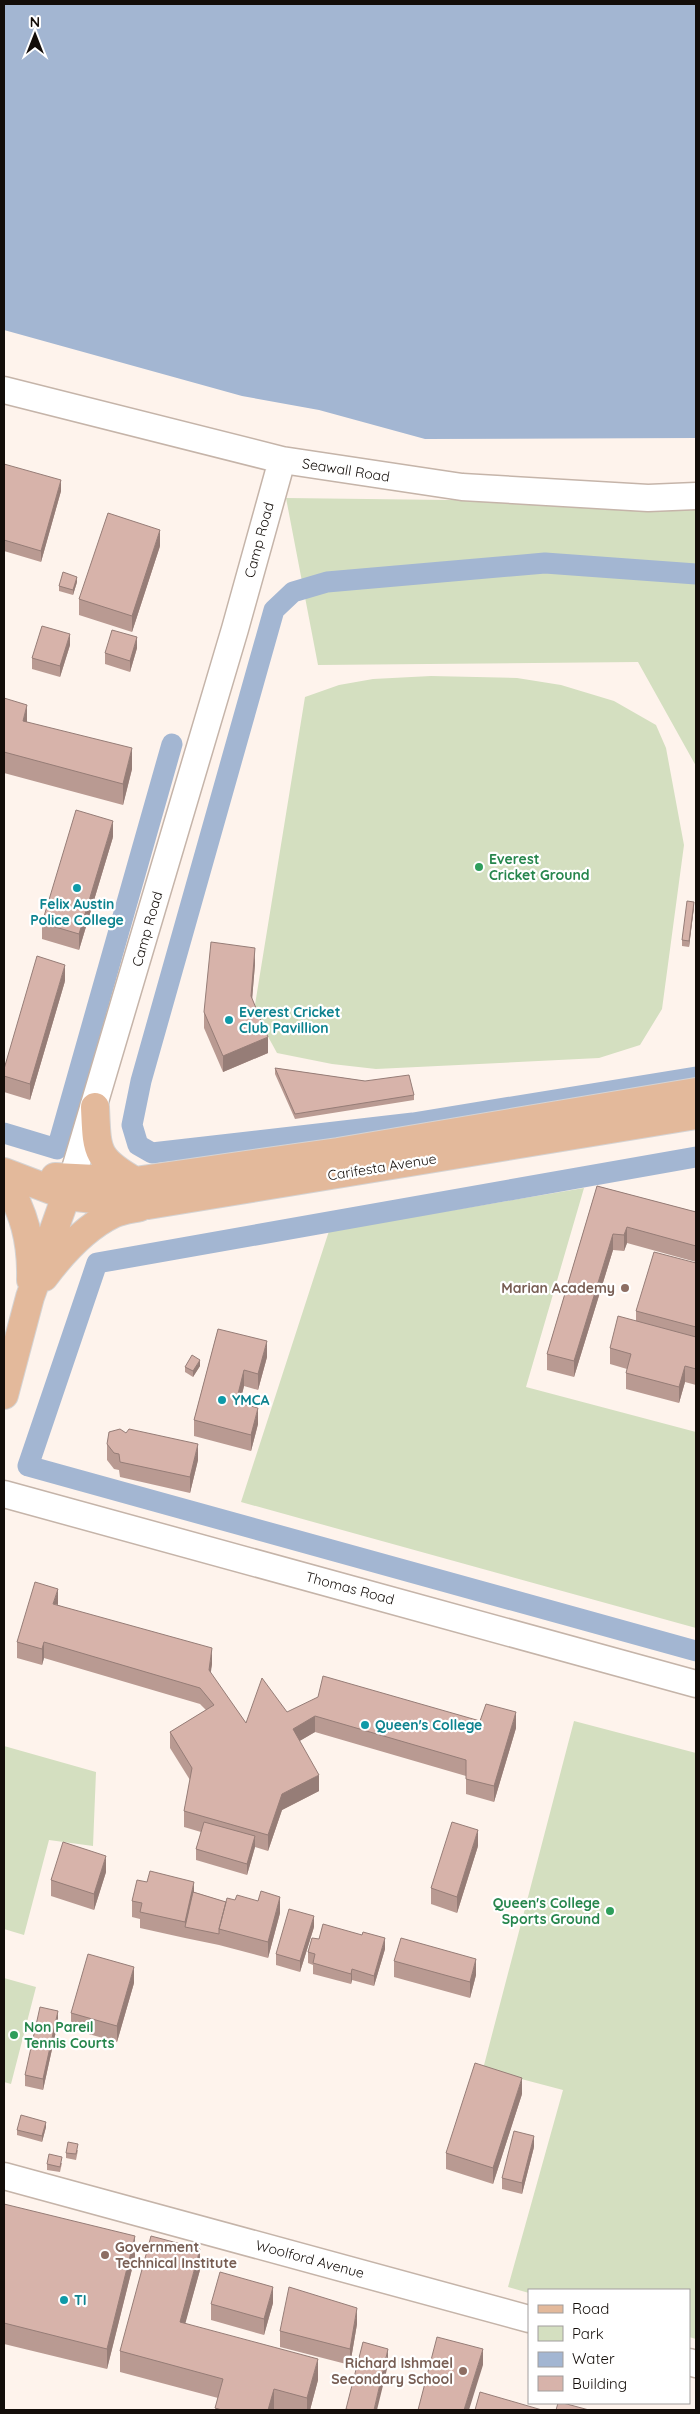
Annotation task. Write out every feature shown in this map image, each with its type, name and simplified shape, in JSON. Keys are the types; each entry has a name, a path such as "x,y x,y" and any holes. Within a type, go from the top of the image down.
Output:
{"main road":[{"name":"Carifesta Avenue","path":"70,1188 135,1181 338,1152 696,1092"},
{"path":"94,1107 96,1139 104,1160 112,1168 135,1181"},
{"name":"Carifesta Avenue","path":"70,1188 148,1205 696,1115"},
{"path":"4,1172 70,1188"},
{"path":"4,1178 24,1218 31,1255 30,1297"},
{"name":"Camp Road","path":"4,1395 30,1297 70,1188"},
{"path":"30,1297 59,1257 92,1228 114,1213 148,1205"}],"street":[{"name":"Seawall Road","path":"4,390 282,460 462,487 648,498 696,496"},
{"name":"Camp Road","path":"70,1188 235,629 282,460"},
{"name":"Thomas Road","path":"4,1494 696,1684"},
{"name":"Woolford Avenue","path":"4,2176 528,2319"}],"green space":[{"path":"286,498 696,503 696,766 638,662 318,665"},
{"name":"Everest Cricket Ground","path":"431,676 517,678 561,685 614,701 656,725 666,748 684,845 662,1009 640,1045 599,1058 376,1069 332,1064 277,1053 254,1011 305,697 339,685 373,679"},
{"path":"584,1188 526,1387 696,1432 696,1628 241,1502 329,1231"},
{"name":"Queen's College Sports Ground","path":"574,1721 696,1753 696,2339 690,2337 690,2289 528,2289 528,2293 508,2287 563,2090 483,2069"},
{"path":"4,1746 96,1772 93,1846 49,1840 24,1935 4,1929"},
{"name":"Non Pareil Tennis Courts","path":"4,1978 36,1987 11,2084 4,2082"}],"water":[{"path":"4,4 696,4 696,438 425,439 319,410 242,396 4,330"}],"building":[{"path":"4,464 61,480 41,551 4,540"},
{"path":"108,513 160,530 132,616 79,599"},
{"path":"63,572 77,577 73,590 59,586"},
{"path":"42,626 70,634 60,666 32,658"},
{"path":"112,630 137,637 130,661 105,653"},
{"path":"4,698 27,705 23,721 132,748 123,784 4,752"},
{"name":"Felix Austin Police College","path":"76,810 113,821 79,934 42,923"},
{"path":"687,901 694,902 689,941 682,940"},
{"name":"Everest Cricket Club Pavillion","path":"211,942 255,948 251,996 268,1037 223,1056 204,1012"},
{"path":"37,956 65,965 30,1084 4,1076 4,1069"},
{"path":"275,1068 365,1081 409,1075 414,1095 295,1114"},
{"path":"597,1186 696,1212 696,1246 627,1227 624,1235 613,1234 574,1361 547,1354"},
{"name":"Marian Academy","path":"654,1252 696,1263 696,1327 636,1311"},
{"path":"618,1316 696,1337 696,1369 685,1366 679,1387 626,1373 631,1354 610,1348"},
{"name":"YMCA","path":"218,1329 267,1341 258,1374 244,1370 236,1402 258,1408 251,1435 194,1420"},
{"path":"192,1355 200,1360 193,1371 185,1367"},
{"path":"120,1429 126,1433 129,1429 198,1444 190,1477 120,1462 119,1454 114,1453 107,1444 109,1432"},
{"name":"Queen's College","path":"35,1582 58,1589 53,1604 212,1648 209,1670 246,1723 262,1678 287,1712 318,1697 323,1676 480,1721 486,1704 516,1712 494,1786 466,1779 466,1760 315,1716 293,1729 319,1775 282,1794 268,1835 184,1811 192,1768 170,1732 214,1705 200,1688 44,1642 42,1649 17,1642"},
{"path":"204,1822 255,1836 247,1864 196,1849"},
{"path":"452,1822 478,1830 457,1897 431,1888"},
{"path":"63,1842 106,1856 94,1894 51,1880"},
{"path":"150,1871 194,1882 185,1922 140,1912 142,1903 132,1901 137,1880 147,1882"},
{"path":"261,1891 280,1897 268,1942 219,1929 227,1898 235,1900 237,1895 258,1901"},
{"path":"193,1892 226,1902 219,1934 185,1927"},
{"path":"289,1909 314,1916 300,1961 276,1954"},
{"path":"323,1924 362,1935 363,1932 385,1938 374,1976 352,1969 351,1974 313,1963 315,1954 308,1952 312,1938 319,1939"},
{"path":"401,1938 476,1959 470,1982 394,1961"},
{"path":"88,1954 134,1967 117,2026 71,2013"},
{"path":"40,2007 58,2011 43,2079 25,2075"},
{"path":"475,2063 522,2078 493,2168 446,2153"},
{"path":"21,2115 46,2122 42,2136 17,2130"},
{"path":"514,2131 534,2136 522,2183 502,2178"},
{"path":"68,2142 78,2144 76,2154 66,2153"},
{"path":"49,2154 62,2157 60,2167 47,2164"},
{"name":"TI","path":"4,2204 135,2236 107,2349 4,2323"},
{"path":"151,2236 200,2249 180,2322 318,2359 307,2398 274,2389 268,2410 222,2410 215,2408 223,2379 120,2351"},
{"path":"220,2272 273,2287 264,2319 211,2304"},
{"path":"289,2287 357,2308 350,2349 280,2331"},
{"path":"437,2337 483,2349 464,2410 418,2410"},
{"path":"363,2342 388,2349 374,2410 350,2410 346,2409"},
{"path":"480,2392 542,2410 475,2410"},
{"path":"558,2404 567,2404 589,2410 556,2410"}],"waterway":[{"path":"696,574 545,563 327,582 293,592 274,610 141,1081 132,1125 138,1145 152,1153 413,1123 696,1077"},
{"path":"4,1133 57,1149 172,744"},
{"path":"696,1157 97,1263 28,1466 696,1651"}],"place":[{"name":"Everest Cricket Ground","path":"479,867"},
{"name":"Felix Austin Police College","path":"77,888"},
{"name":"Everest Cricket Club Pavillion","path":"229,1020"},
{"name":"Marian Academy","path":"625,1288"},
{"name":"YMCA","path":"222,1400"},
{"name":"Queen's College","path":"365,1725"},
{"name":"Queen's College Sports Ground","path":"610,1911"},
{"name":"Non Pareil Tennis Courts","path":"14,2035"},
{"name":"Government Technical Institute","path":"105,2255"},
{"name":"TI","path":"64,2300"},
{"name":"Richard Ishmael Secondary School","path":"463,2371"}]}
